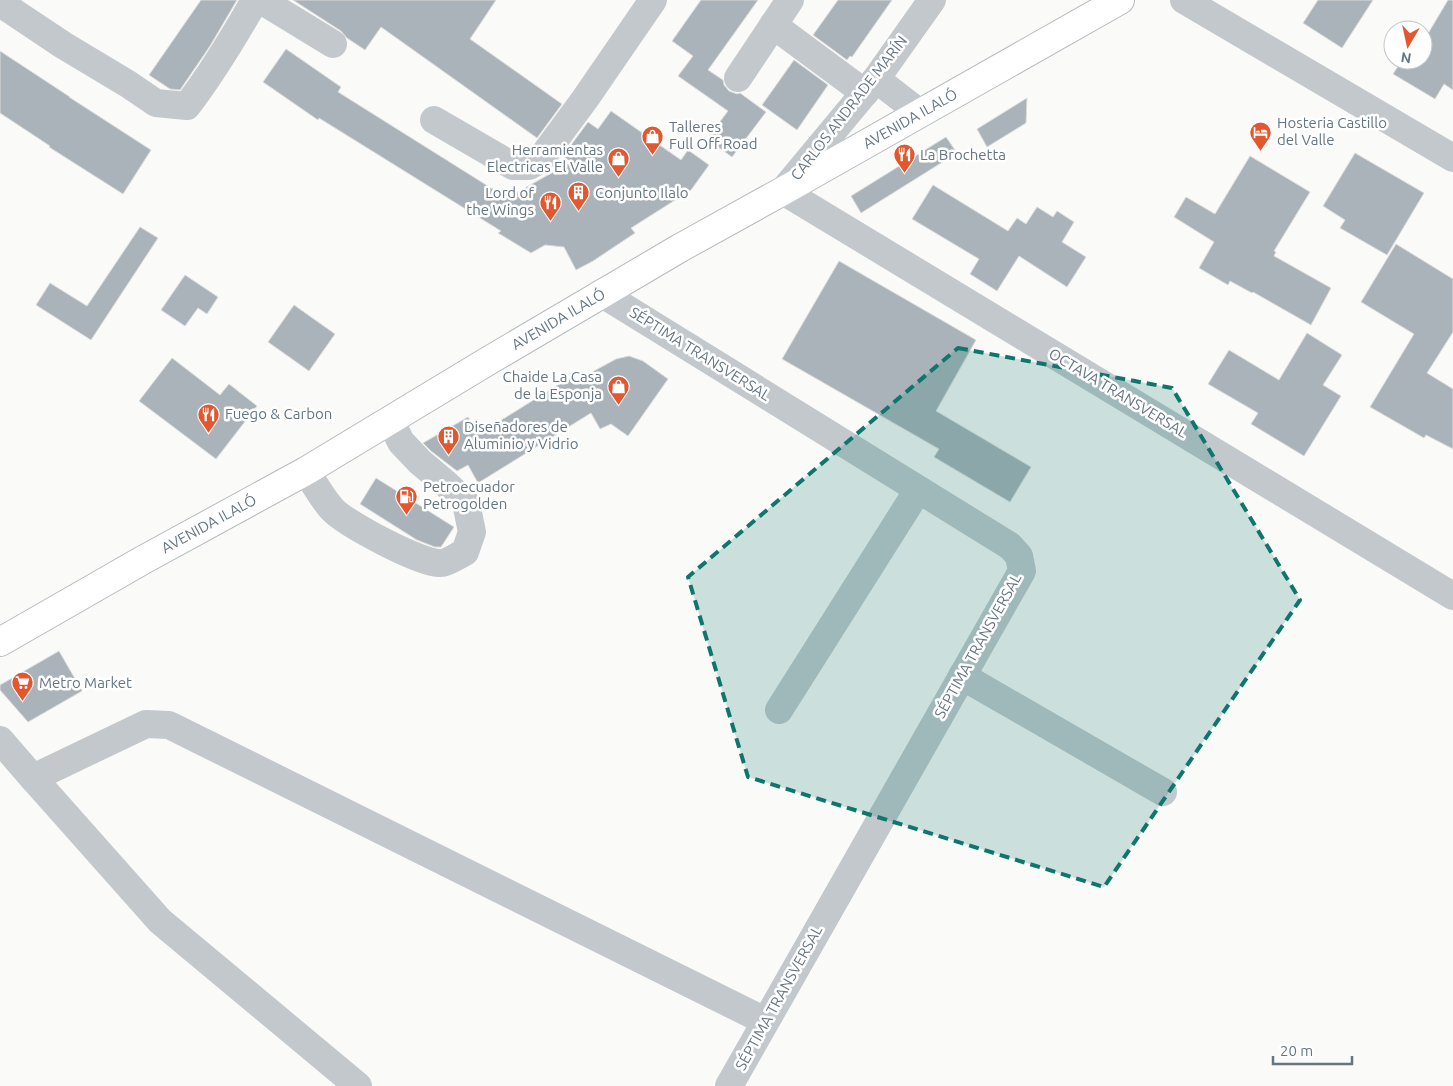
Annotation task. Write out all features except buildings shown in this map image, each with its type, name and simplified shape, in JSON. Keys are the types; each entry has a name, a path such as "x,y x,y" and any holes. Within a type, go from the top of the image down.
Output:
{"main road":[{"name":"AVENIDA ILALÓ","path":"0,642 306,471 601,293 1120,0"}],"street":[{"path":"0,4 156,103 187,106 208,79 230,45 255,0"},
{"path":"261,0 333,44"},
{"path":"434,120 513,166 529,166 540,160 585,99 653,0"},
{"path":"738,78 790,0"},
{"name":"CARLOS ANDRADE MARÍN","path":"784,191 871,86 932,0"},
{"path":"1184,0 1453,158"},
{"path":"773,25 871,86 920,113"},
{"name":"OCTAVA TRANSVERSAL","path":"784,191 1453,596"},
{"name":"SÉPTIMA TRANSVERSAL","path":"601,293 1010,546 1019,556 1022,571 729,1086"},
{"path":"306,471 332,510 384,542 418,558 441,563 465,552 472,532 466,502 420,462 401,442 393,419"},
{"path":"779,710 918,490"},
{"path":"962,676 1163,792"},
{"path":"33,778 146,724 169,725 765,1021"},
{"path":"0,740 160,921 358,1086"}],"highlighted area":[{"path":"958,348 1172,388 1300,600 1104,887 748,777 688,577"}],"place":[{"name":"Hosteria Castillo del Valle","path":"1261,151"},
{"name":"Talleres Full Off Road","path":"653,155"},
{"name":"La Brochetta","path":"904,174"},
{"name":"Herramientas Electricas El Valle","path":"619,178"},
{"name":"Conjunto Ilalo","path":"579,212"},
{"name":"Lord of the Wings","path":"550,221"},
{"name":"Chaide La Casa de la Esponja","path":"618,405"},
{"name":"Fuego & Carbon","path":"209,433"},
{"name":"Diseñadores de Aluminio y Vidrio","path":"448,455"},
{"name":"Petroecuador Petrogolden","path":"407,515"},
{"name":"Metro Market","path":"23,702"}]}
